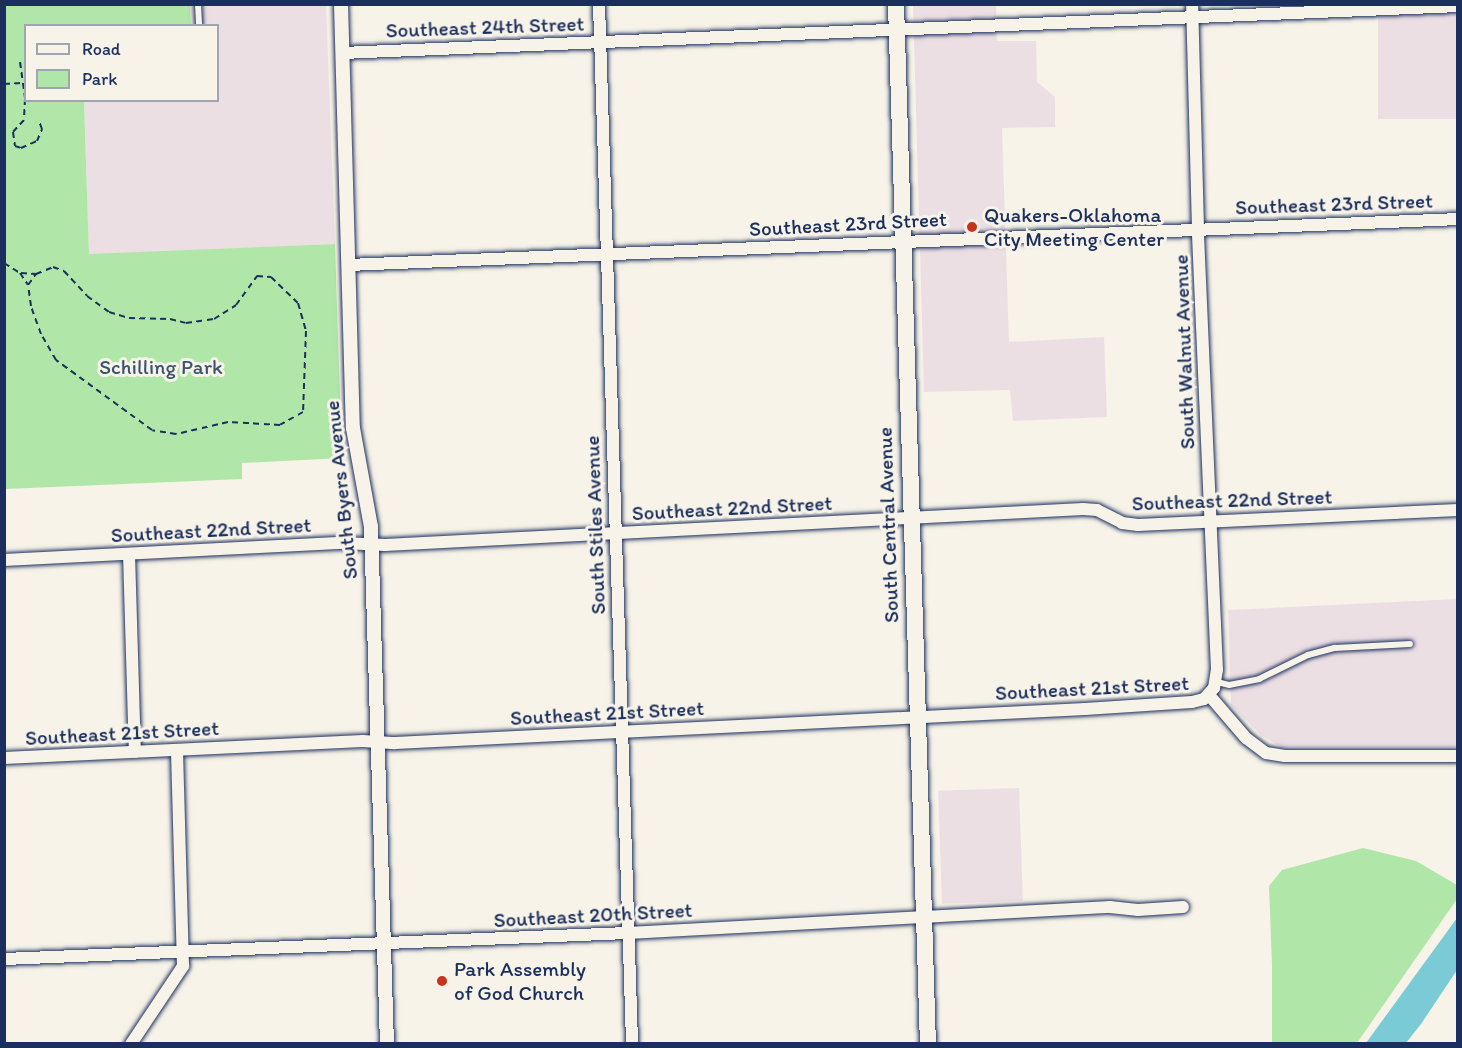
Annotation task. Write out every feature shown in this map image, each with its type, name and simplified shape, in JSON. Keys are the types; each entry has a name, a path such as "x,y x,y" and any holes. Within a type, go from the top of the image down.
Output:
{"main road":[{"name":"South Central Avenue","path":"896,4 910,518 928,1044"}],"street":[{"name":"South Byers Avenue","path":"341,4 353,437 369,508 372,545 387,1044"},
{"name":"South Stiles Avenue","path":"599,4 620,732 632,1044"},
{"name":"Southeast 24th Street","path":"342,53 897,29 1192,11 1458,6"},
{"name":"South Walnut Avenue","path":"1192,11 1216,682"},
{"name":"Southeast 23rd Street","path":"348,265 1458,219"},
{"name":"Southeast 22nd Street","path":"4,560 343,543 372,545 1092,509 1130,525 1458,510"},
{"path":"129,554 135,752"},
{"path":"1216,682 1209,695 1256,747 1274,755 1458,756"},
{"name":"Southeast 21st Street","path":"4,758 917,717 1192,702 1209,695"},
{"path":"131,1044 183,966 177,750"},
{"name":"Southeast 20th Street","path":"4,959 628,933 1110,907 1138,909 1183,906"}],"lane":[{"path":"198,4 199,24"},
{"path":"1216,682 1229,685 1259,680 1308,655 1335,648 1410,644"}],"path":[{"path":"128,4 143,4"},
{"path":"20,62 24,95"},
{"path":"4,84 24,83"},
{"path":"25,102 24,120 12,132 15,146 21,148 37,141 42,129 39,121"},
{"path":"4,263 20,273 28,285 31,306 41,334 56,360 152,430 176,435 228,422 280,425 303,412 306,331 298,303 271,277 256,276 236,305 214,319 186,323 170,319 129,318 109,312 87,296 64,271 53,267 36,273 20,273"},
{"path":"28,285 36,273"}],"shaded area":[{"path":"190,5 326,5 335,244 89,255 84,102 219,102 219,24 191,24"},
{"path":"913,5 996,5 997,41 1036,41 1037,82 1055,97 1055,127 1002,128 1009,342 1104,337 1107,417 1013,421 1010,390 924,392"},
{"path":"1378,5 1457,5 1457,119 1378,119"},
{"path":"1457,599 1457,747 1281,747 1261,735 1231,705 1228,610"},
{"path":"1019,788 1023,901 942,904 938,791"}],"green space":[{"name":"Schilling Park","path":"4,5 190,5 191,24 24,24 24,102 84,102 89,254 335,244 342,458 242,463 242,479 5,489"},
{"path":"1363,848 1416,861 1457,885 1457,899 1357,1043 1272,1043 1269,886 1282,870"}],"water":[{"path":"1457,918 1457,970 1421,1024 1406,1043 1366,1043"}],"place":[{"name":"Quakers-Oklahoma City Meeting Center","path":"972,227"},
{"name":"Park Assembly of God Church","path":"442,981"}]}
